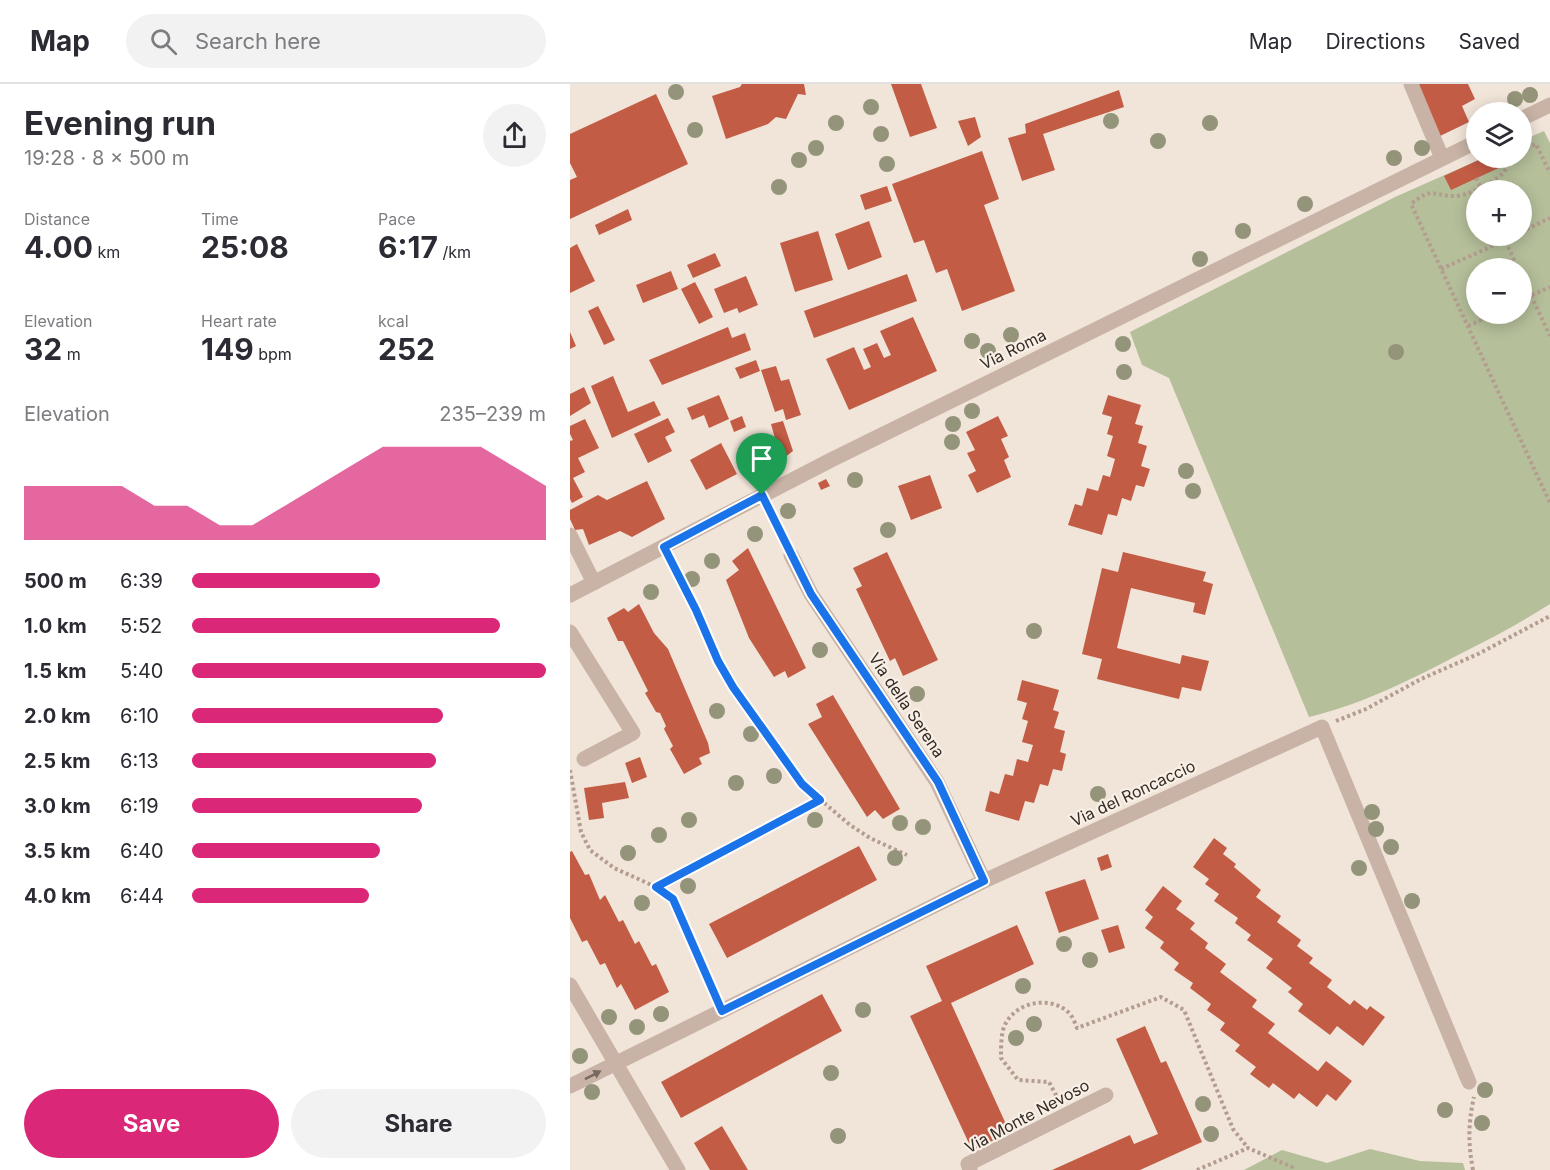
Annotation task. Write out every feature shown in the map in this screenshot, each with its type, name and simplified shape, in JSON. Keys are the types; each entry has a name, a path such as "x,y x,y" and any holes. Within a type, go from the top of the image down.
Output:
{"street":[{"path":"1411,84 1442,158"},
{"path":"1532,114 1550,105"},
{"name":"Via Roma","path":"570,596 762,495 1466,147"},
{"path":"570,535 594,583"},
{"name":"Via della Serena","path":"791,555 811,594 938,782 984,881"},
{"path":"570,632 633,733 584,759"},
{"path":"1322,727 1469,1082"},
{"name":"Via del Roncaccio","path":"570,1086 984,881 1322,727"},
{"path":"570,985 678,1170"},
{"name":"Via Monte Nevoso","path":"970,1170 968,1164 1106,1095"}],"path":[{"path":"1532,146 1536,144 1550,173"},
{"path":"1493,180 1506,168"},
{"path":"1466,193 1456,196 1437,193 1423,194 1411,204 1550,504"},
{"path":"1532,227 1550,218"},
{"path":"1441,269 1488,246"},
{"path":"1532,296 1550,287"},
{"path":"1532,298 1550,336"},
{"path":"1468,326 1472,324"},
{"path":"762,495 791,555"},
{"path":"664,547 696,610 718,661 733,687 802,784 870,838 907,855"},
{"path":"1322,727 1366,709 1421,679 1478,654 1550,616"},
{"path":"570,770 581,832 590,850 614,868 656,887 673,899 722,1011"},
{"path":"656,887 820,800"},
{"path":"1066,1115 1050,1082 1018,1080 1001,1058 1003,1028 1011,1017 1025,1005 1049,1002 1069,1012 1077,1028 1161,997 1184,1010 1233,1129 1248,1148 1292,1167 1292,1170"},
{"path":"1469,1082 1474,1096 1469,1119 1468,1146 1473,1170"},
{"path":"1197,1170 1248,1148"}],"green space":[{"path":"1544,131 1550,143 1550,604 1496,636 1406,681 1368,698 1309,717 1169,378 1142,365 1130,332 1395,197 1466,166 1466,168 1532,168 1532,136"},
{"path":"1370,1149 1420,1161 1463,1163 1465,1170 1244,1170 1282,1150 1327,1163"}],"building":[{"path":"742,84 804,84 806,95 798,94 786,119 776,117 768,124 726,139 712,96 740,87"},
{"path":"891,84 921,84 937,128 910,137"},
{"path":"1415,84 1468,84 1475,99 1462,106 1466,115 1466,123 1438,137"},
{"path":"1119,90 1124,107 1043,134 1055,170 1022,181 1008,138 1026,133 1025,124"},
{"path":"656,94 688,164 570,219 570,180 577,177 570,163 570,134"},
{"path":"975,117 981,137 968,146 958,121"},
{"path":"982,151 999,199 984,205 1015,291 962,311 947,269 936,273 924,240 914,243 892,184"},
{"path":"1466,166 1466,168 1499,168 1473,180 1466,180 1466,183 1451,190 1444,176"},
{"path":"887,186 892,201 865,210 860,195"},
{"path":"628,209 632,220 599,235 595,225"},
{"path":"869,221 882,257 848,270 835,234"},
{"path":"818,231 833,280 795,292 780,243"},
{"path":"577,244 595,281 570,293 570,248"},
{"path":"715,253 721,266 693,278 687,265"},
{"path":"671,271 678,289 643,303 636,285"},
{"path":"907,274 917,301 814,338 804,311"},
{"path":"746,276 758,305 739,313 737,308 724,313 714,289"},
{"path":"695,282 713,317 699,324 681,289"},
{"path":"598,306 615,340 604,345 588,311"},
{"path":"913,317 937,371 849,410 826,359 854,347 864,370 871,367 863,349 877,343 884,358 891,355 880,331"},
{"path":"728,327 732,338 745,333 751,350 662,385 649,360"},
{"path":"570,332 576,346 570,349"},
{"path":"756,360 760,371 740,379 735,368"},
{"path":"776,366 781,381 789,379 801,415 786,420 783,409 775,412 761,370"},
{"path":"613,376 628,412 654,401 661,415 612,438 591,386"},
{"path":"584,387 591,403 570,416 570,394"},
{"path":"719,395 729,419 709,428 704,415 692,420 687,408"},
{"path":"1108,395 1141,405 1135,424 1143,426 1138,443 1147,446 1141,466 1150,469 1144,487 1136,485 1131,501 1122,498 1117,516 1108,514 1102,535 1068,525 1075,504 1082,506 1087,488 1098,491 1103,475 1110,477 1115,459 1107,456 1113,436 1107,434 1112,417 1102,414"},
{"path":"742,416 746,427 734,432 730,421"},
{"path":"998,416 1008,436 1001,439 1009,457 1004,460 1011,477 977,493 968,475 976,471 967,453 975,450 966,432"},
{"path":"668,418 675,432 665,437 672,451 648,463 634,434"},
{"path":"585,419 599,448 578,458 585,472 573,478 583,497 572,503 570,499 570,441 573,440 570,426"},
{"path":"783,421 793,451 781,460 771,424"},
{"path":"721,443 737,474 706,490 690,460"},
{"path":"930,475 942,508 911,520 898,486"},
{"path":"826,479 830,486 821,490 818,483"},
{"path":"647,481 665,519 632,537 620,531 589,545 583,529 575,530 570,519 570,510 598,495 607,500"},
{"path":"748,548 806,668 788,678 785,671 774,677 749,638 726,580 739,570 732,561"},
{"path":"887,552 938,660 903,676 895,658 890,661 856,589 862,586 853,568"},
{"path":"1123,552 1206,572 1203,581 1213,584 1205,615 1193,612 1195,603 1131,588 1117,648 1180,664 1182,655 1209,661 1201,691 1182,687 1179,699 1097,679 1102,659 1082,654 1102,568 1118,572"},
{"path":"639,604 654,633 668,649 708,743 710,753 699,758 702,764 684,774 670,749 673,746 664,729 666,726 660,713 656,712 645,693 648,691 623,641 618,641 607,618 624,608 628,612"},
{"path":"1022,680 1059,690 1053,710 1059,712 1054,728 1065,731 1060,752 1066,754 1062,771 1053,769 1048,786 1040,784 1034,803 1025,801 1019,821 985,811 990,791 999,794 1005,774 1013,776 1017,759 1028,762 1033,745 1022,742 1028,721 1022,719 1027,703 1017,700"},
{"path":"833,695 900,809 883,819 875,810 867,817 808,724 822,717 816,704"},
{"path":"640,757 647,777 632,783 625,763"},
{"path":"625,782 629,798 602,803 604,818 589,820 584,788"},
{"path":"1214,838 1227,848 1223,854 1236,864 1234,867 1261,890 1256,897 1281,916 1277,922 1301,940 1297,946 1313,958 1309,963 1332,980 1327,987 1350,1005 1354,1000 1367,1010 1370,1006 1385,1017 1363,1046 1337,1026 1330,1035 1298,1011 1303,1004 1288,992 1292,988 1266,968 1273,959 1247,940 1251,935 1235,923 1238,918 1214,901 1219,894 1205,884 1209,879 1193,867"},
{"path":"859,846 877,880 727,958 709,924"},
{"path":"572,851 585,875 589,874 600,900 605,895 619,922 623,920 635,944 639,941 652,966 656,964 669,992 635,1010 621,984 617,988 605,963 600,965 587,940 582,942 570,918 570,852"},
{"path":"1108,854 1112,867 1101,871 1097,858"},
{"path":"1085,879 1099,919 1059,933 1045,892"},
{"path":"1163,886 1182,901 1176,909 1195,923 1190,929 1208,943 1205,948 1226,964 1220,972 1257,1000 1252,1007 1275,1024 1268,1033 1318,1071 1326,1061 1352,1081 1336,1101 1327,1094 1317,1107 1299,1093 1294,1099 1273,1083 1269,1088 1250,1074 1256,1067 1235,1051 1240,1045 1220,1030 1225,1023 1207,1010 1211,1004 1190,988 1193,983 1174,970 1179,963 1160,948 1164,942 1145,928 1153,917 1145,910"},
{"path":"1017,925 1034,964 951,1003 1010,1133 972,1150 910,1016 942,1001 926,966"},
{"path":"1118,925 1125,948 1109,953 1101,930"},
{"path":"822,994 842,1031 681,1118 661,1082"},
{"path":"1145,1026 1161,1063 1166,1061 1202,1142 1140,1170 1052,1170 1130,1135 1134,1144 1158,1134 1116,1039"},
{"path":"722,1126 748,1170 710,1170 694,1143"}],"route":[{"path":"762,495 811,594 938,782 984,881 722,1011 673,899 656,887 820,800 802,784 733,687 718,661 696,610 664,547 762,495"}]}
